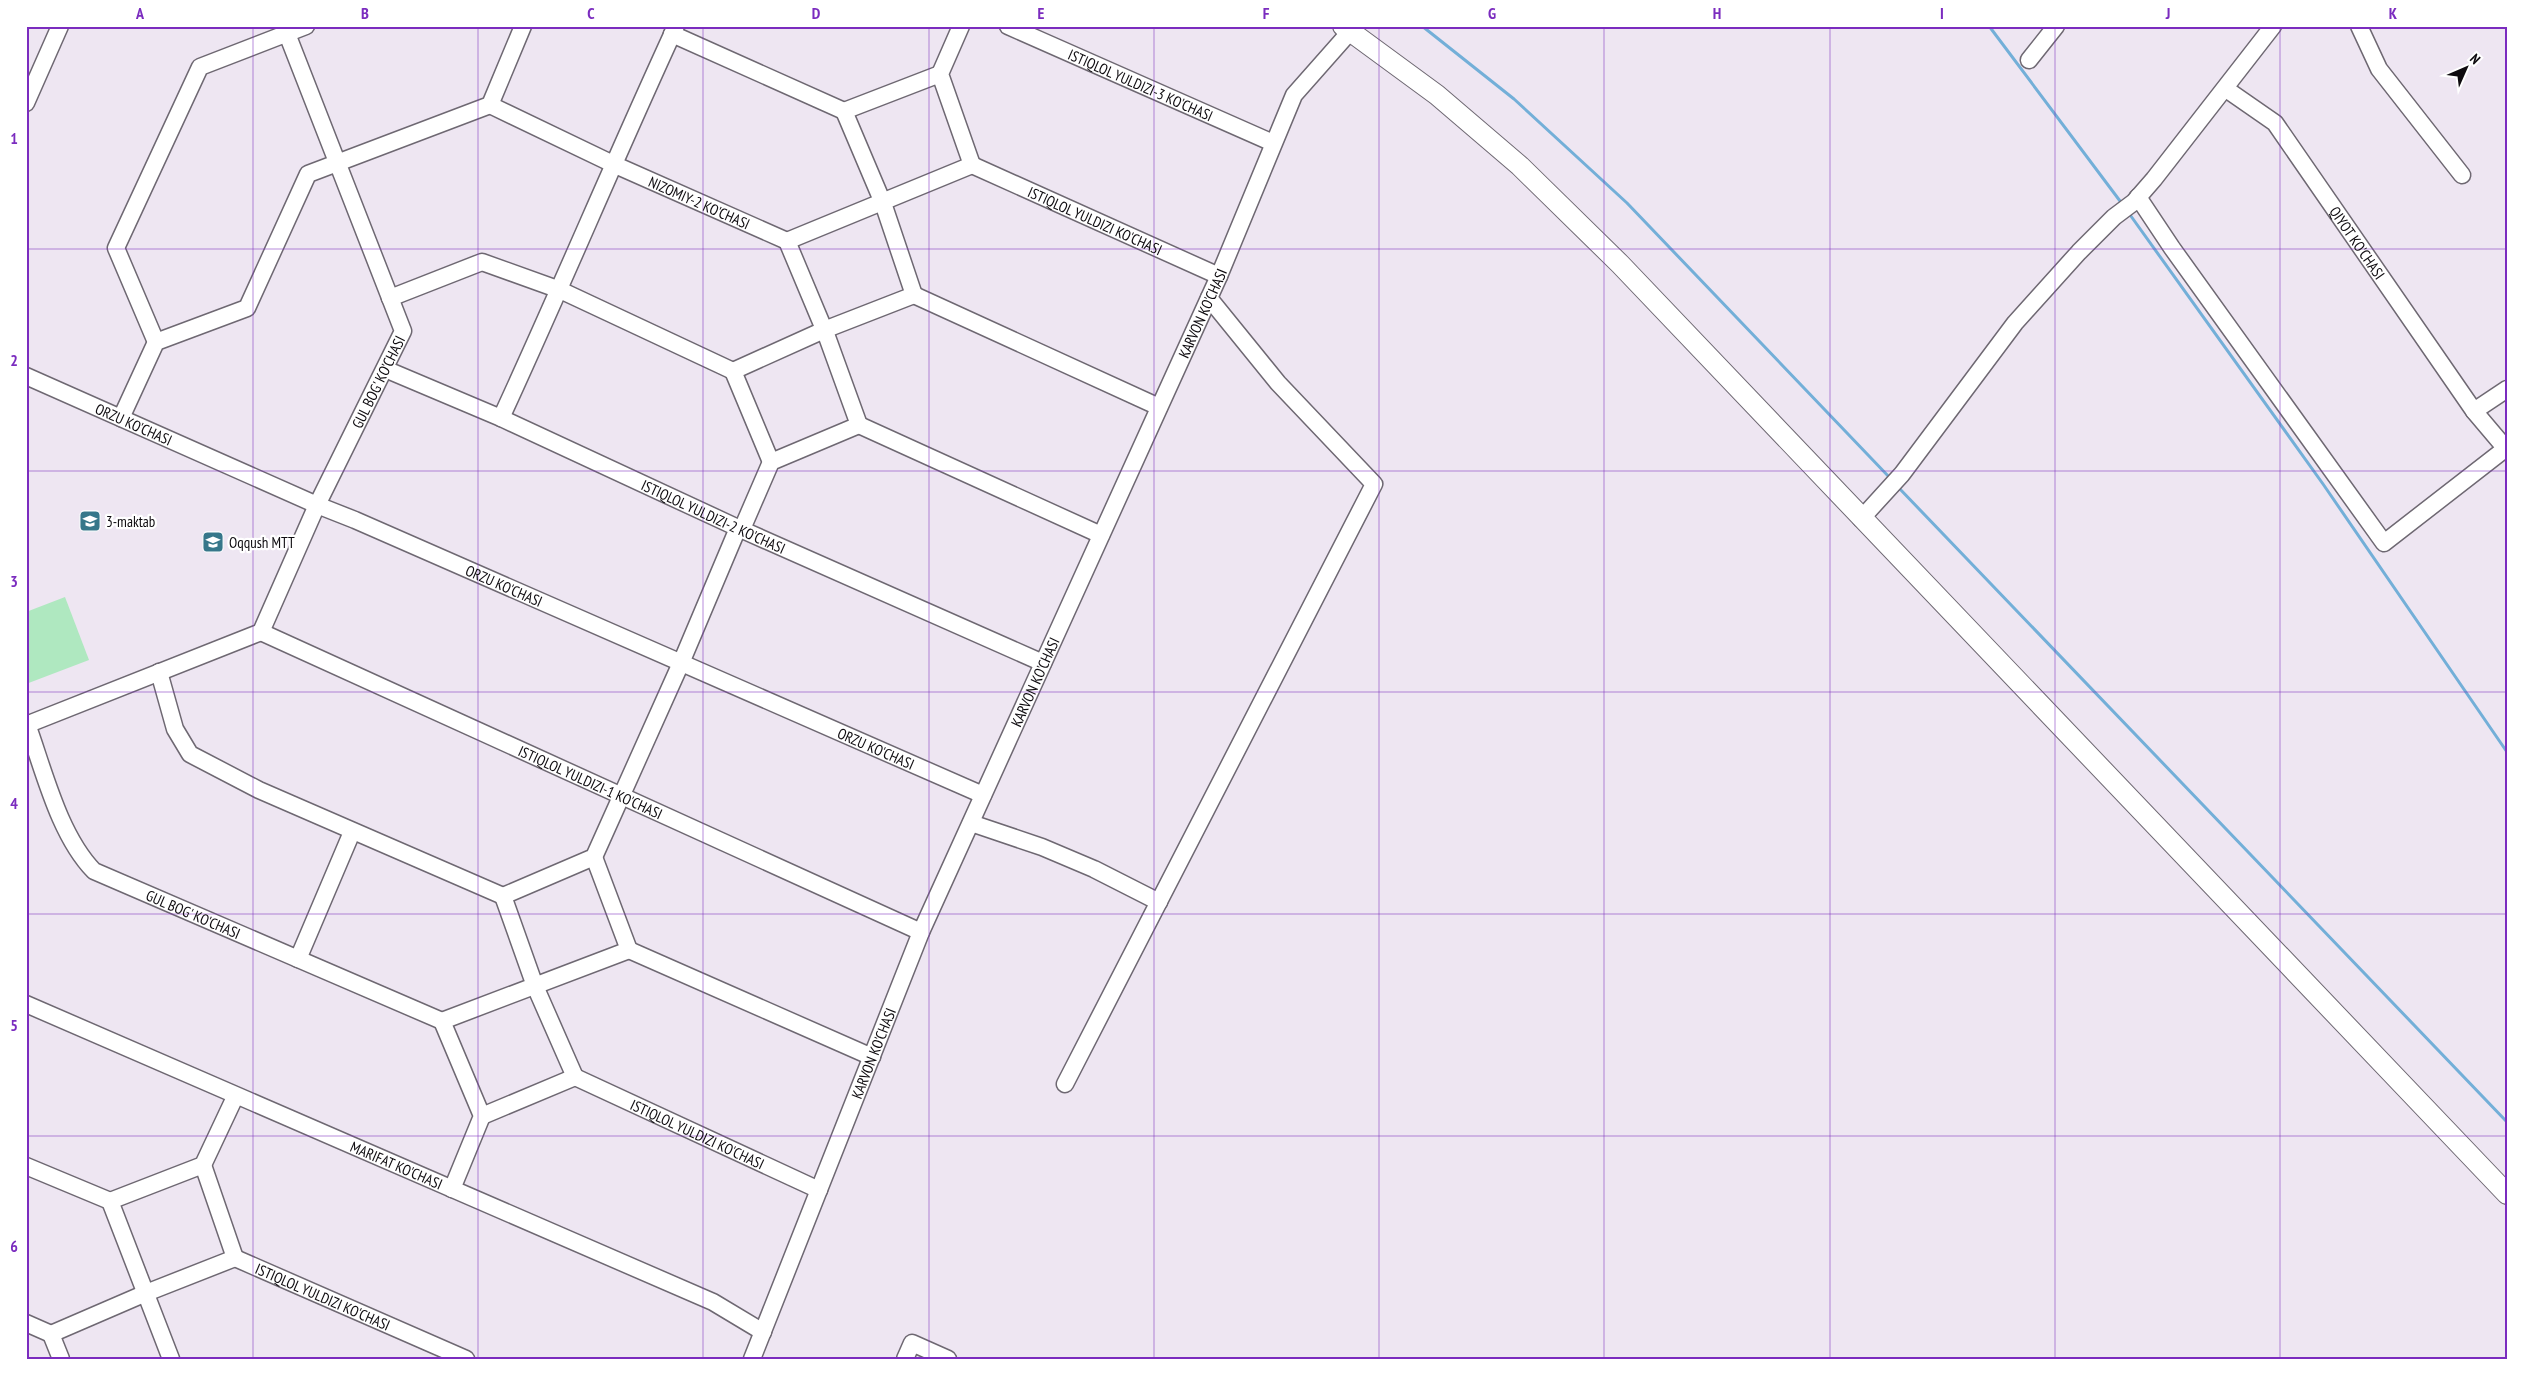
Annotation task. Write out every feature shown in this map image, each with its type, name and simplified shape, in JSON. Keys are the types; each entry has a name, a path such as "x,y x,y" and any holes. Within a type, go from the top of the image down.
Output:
{"main road":[{"path":"1353,28 1437,95 1520,166 1620,264 1866,514 2507,1176"},
{"path":"1866,514 2507,1194"}],"street":[{"path":"26,103 60,26"},
{"path":"156,342 116,248 200,68 285,30 306,26"},
{"path":"121,418 156,342 247,308 308,174 490,105 523,26"},
{"path":"961,26 940,74 972,166 883,204 787,241 824,330 859,426 1101,535"},
{"name":"ISTIQLOL YULDIZI-3 KO'CHASI","path":"1008,26 1273,143"},
{"path":"2029,60 2056,26"},
{"path":"1866,514 1902,474 2015,323 2114,217 2136,199 2226,89 2273,26"},
{"path":"2359,26 2379,69 2462,175"},
{"name":"KARVON KO'CHASI","path":"752,1359 921,932 1219,276 1294,95 1353,28"},
{"name":"GUL BOG' KO'CHASI","path":"285,30 403,331 317,505 261,632 27,724 58,810 79,856 94,871 442,1021"},
{"path":"501,418 560,290 613,164 674,30 844,111 883,204 914,295"},
{"path":"844,111 940,74"},
{"name":"QIYOT KO'CHASI","path":"2226,89 2275,123 2474,411 2506,450"},
{"name":"NIZOMIY-2 KO'CHASI","path":"490,105 613,164 787,241"},
{"name":"ISTIQLOL YULDIZI KO'CHASI","path":"972,166 1219,276"},
{"path":"2136,199 2384,543 2506,450"},
{"path":"390,298 482,262 560,290 733,371 771,462"},
{"path":"733,371 824,330 914,295 1159,407"},
{"path":"1066,1084 1374,484 1278,383 1209,298"},
{"name":"ISTIQLOL YULDIZI-2 KO'CHASI","path":"385,369 501,418 740,528 1043,663"},
{"name":"ORZU KO'CHASI","path":"26,376 317,505 984,795"},
{"path":"2474,411 2507,389"},
{"path":"159,672 175,729 190,754 259,790 502,896 594,856 771,462 859,426"},
{"name":"ISTIQLOL YULDIZI-1 KO'CHASI","path":"261,632 921,932"},
{"path":"971,823 1042,847 1094,869 1159,902"},
{"path":"298,958 352,832"},
{"path":"594,856 629,950"},
{"path":"452,1189 482,1116 575,1077 535,986 502,896"},
{"path":"482,1116 442,1021 629,950 872,1057"},
{"name":"MARIFAT KO'CHASI","path":"26,1004 235,1097 713,1302 763,1332"},
{"name":"ISTIQLOL YULDIZI KO'CHASI","path":"575,1077 819,1190"},
{"path":"26,1166 110,1201 203,1165 235,1097"},
{"path":"51,1334 146,1293 235,1258 203,1165"},
{"path":"110,1201 171,1359"},
{"name":"ISTIQLOL YULDIZI KO'CHASI","path":"235,1258 466,1359"},
{"path":"26,1323 51,1334 60,1359"},
{"path":"906,1359 912,1344 948,1359"}],"green space":[{"path":"65,597 89,660 26,684 26,612"}],"waterway":[{"path":"1422,26 1514,99 1627,203 1891,479"},
{"path":"1989,26 2123,205"},
{"path":"2128,212 2323,484 2507,752"},
{"path":"1898,487 2507,1122"}],"place":[{"name":"3-maktab","path":"90,521"},
{"name":"Oqqush MTT","path":"213,542"}]}
